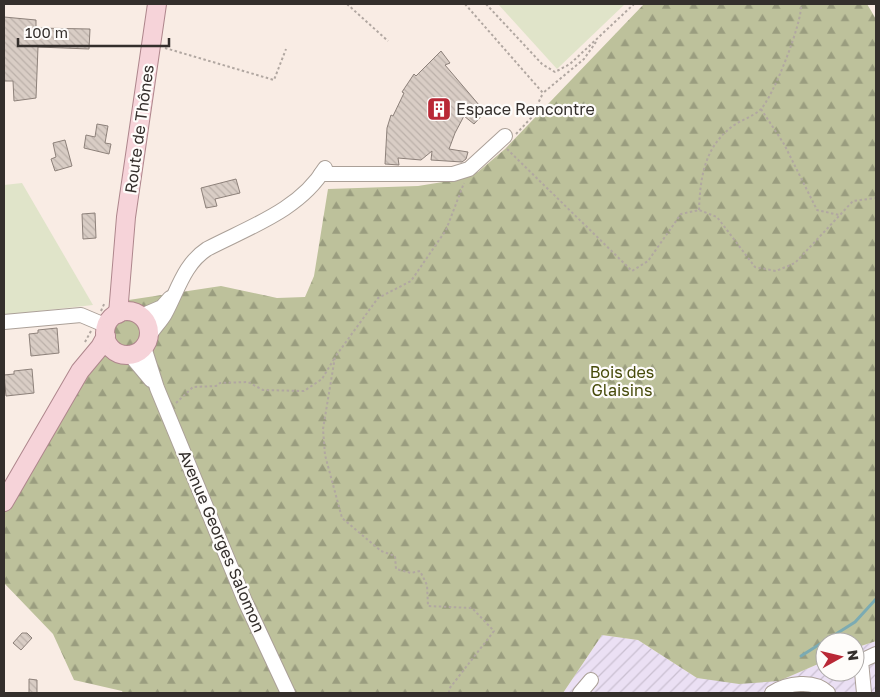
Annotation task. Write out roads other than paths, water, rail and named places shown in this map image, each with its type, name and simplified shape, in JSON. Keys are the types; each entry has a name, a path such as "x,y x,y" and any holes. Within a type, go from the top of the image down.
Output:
{"main road":[{"name":"Route de Thônes","path":"117,321 126,217 157,4"},
{"path":"117,321 112,349 135,347"},
{"path":"69,392 99,361 135,347 147,325 117,321"},
{"path":"4,502 80,371 100,347 117,321"}],"street":[{"path":"135,347 165,315 188,267 201,253 300,199 310,190 323,171 445,174 469,169 505,140"},
{"path":"4,322 81,315 117,321 162,307 173,296"},
{"name":"Avenue Georges Salomon","path":"135,347 157,388 245,601 288,693"},
{"path":"864,693 861,661 876,654"},
{"path":"580,693 591,680"},
{"path":"772,693 784,687 815,685 828,693"}],"waterway":[{"path":"801,656 855,622 876,599"}],"place":[{"name":"Espace Rencontre","path":"439,109"}],"park label":[{"name":"Bois des Glaisins","path":"622,381"}]}
